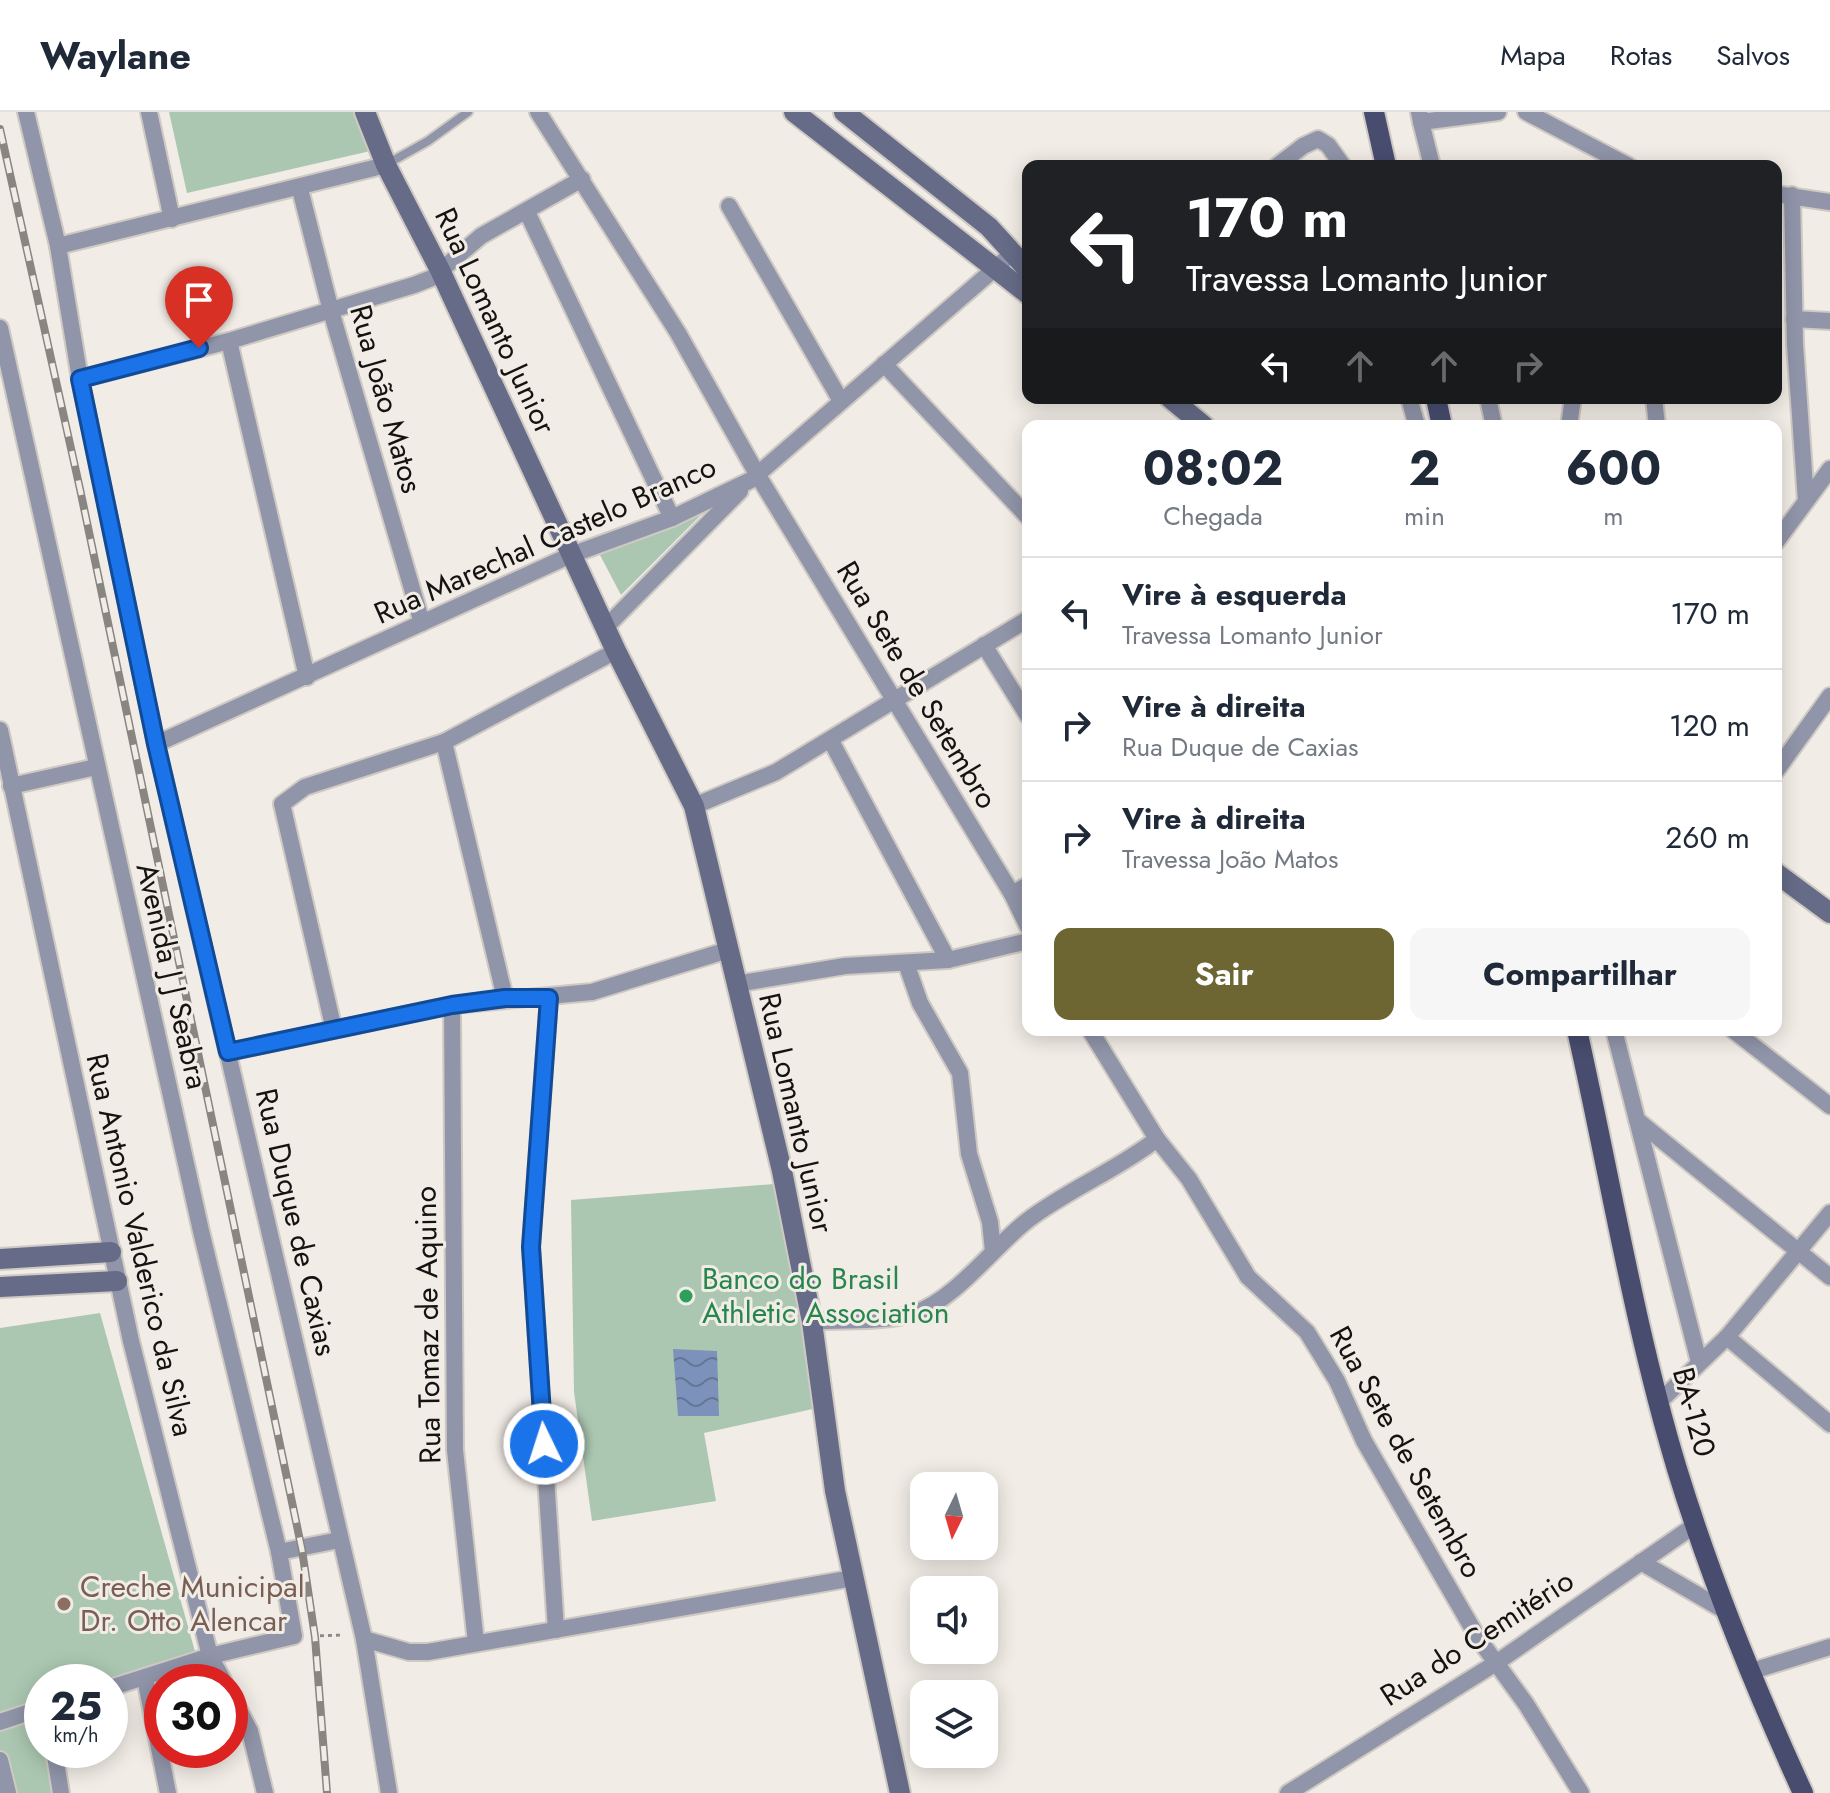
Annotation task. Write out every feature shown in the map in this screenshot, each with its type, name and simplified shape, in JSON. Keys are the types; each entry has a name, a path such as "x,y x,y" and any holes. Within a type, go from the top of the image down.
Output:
{"main road":[{"path":"1374,112 1385,160"},
{"name":"BA-120","path":"1578,1036 1659,1402 1695,1525 1749,1672 1803,1793"}],"street":[{"name":"Rua Duque de Caxias","path":"26,112 58,246 80,379 156,744 364,1639 389,1793"},
{"path":"149,112 172,219"},
{"name":"Rua Lomanto Junior","path":"365,112 386,165 440,270 616,651 694,806 782,1171 812,1322 835,1491 900,1793"},
{"name":"Rua Sete de Setembro","path":"538,112 678,333 754,477 1022,915"},
{"path":"794,112 1022,290"},
{"path":"1431,160 1420,117 1498,112"},
{"path":"1526,112 1618,160"},
{"path":"832,144 851,114 966,208 1022,262"},
{"path":"1285,160 1310,141 1323,140 1338,160"},
{"path":"58,246 300,189 386,165"},
{"path":"80,379 229,341 414,285 440,270 481,236 582,179"},
{"name":"Rua João Matos","path":"300,189 331,311 422,623"},
{"path":"1806,501 1784,195 1830,202"},
{"path":"729,206 841,401"},
{"path":"527,212 672,518"},
{"name":"Rua Marechal Castelo Branco","path":"156,744 571,555 672,518 754,477 1014,252"},
{"path":"1794,319 1830,321"},
{"name":"Avenida J J Seabra","path":"0,328 7,388 279,1552 294,1636"},
{"path":"229,341 307,677"},
{"path":"884,364 1022,511"},
{"path":"1177,404 1197,420"},
{"path":"1782,534 1830,469"},
{"path":"606,627 754,477"},
{"path":"694,806 776,772 1022,623"},
{"path":"984,645 1022,706"},
{"path":"334,1030 282,804 305,787 444,742 616,651"},
{"path":"1782,763 1830,696"},
{"name":"Rua Antonio Valderico da Silva","path":"0,730 11,786 8,816 117,1281 214,1664"},
{"path":"831,741 948,960"},
{"path":"444,742 505,998"},
{"path":"11,786 96,767"},
{"path":"1782,877 1829,911"},
{"path":"1012,894 1022,888"},
{"path":"736,984 845,966 948,960 1022,942"},
{"path":"228,1052 452,1005 592,992 728,950"},
{"path":"906,963 920,1003 960,1073 969,1154 990,1222 993,1251"},
{"path":"549,998 531,1247 556,1630"},
{"name":"Rua Tomaz de Aquino","path":"452,1005 455,1450 476,1643"},
{"name":"Rua Sete de Setembro","path":"1094,1036 1157,1139 1189,1179 1248,1277 1307,1332 1337,1381 1364,1441 1496,1663 1526,1704 1581,1793"},
{"path":"1616,1036 1699,1362"},
{"path":"1741,1036 1830,1106"},
{"path":"1637,1120 1830,1277"},
{"path":"812,1322 896,1317 918,1312 962,1280 1029,1219 1111,1171 1157,1139"},
{"path":"1659,1402 1727,1337 1830,1213"},
{"path":"0,1259 111,1252"},
{"path":"0,1287 117,1281"},
{"path":"1727,1337 1830,1424"},
{"name":"Rua do Cemitério","path":"1288,1793 1496,1663 1695,1525"},
{"path":"279,1552 339,1540"},
{"path":"1641,1562 1727,1612"},
{"path":"364,1639 409,1652 556,1630 853,1578"},
{"path":"186,1664 294,1636"},
{"path":"1749,1672 1830,1647"},
{"path":"0,1722 24,1714"},
{"path":"248,1727 265,1793"},
{"path":"0,1760 8,1793"},
{"path":"57,1768 61,1793"},
{"path":"163,1768 168,1793"}],"lane":[{"path":"386,165 428,141 468,112"}],"path":[{"path":"294,1636 344,1635 364,1639"}],"green space":[{"path":"169,112 360,112 379,149 187,193"},
{"path":"705,511 621,595 600,555"},
{"name":"Banco do Brasil Athletic Association","path":"774,1184 826,1406 704,1433 716,1501 592,1521 574,1392 571,1200"},
{"path":"100,1313 196,1655 167,1664 144,1664 144,1671 128,1676 128,1664 24,1664 24,1768 57,1768 60,1793 6,1793 0,1765 0,1328"}],"water":[{"path":"673,1349 717,1351 719,1416 678,1416"}],"railway":[{"path":"0,129 80,489 302,1550 315,1637 327,1793"}],"place":[{"name":"Banco do Brasil Athletic Association","path":"686,1296"},
{"name":"Creche Municipal Dr. Otto Alencar","path":"64,1604"}],"route":[{"path":"199,348 80,379 156,744 228,1052 452,1005 505,998 549,998 531,1247 544,1444"}]}
